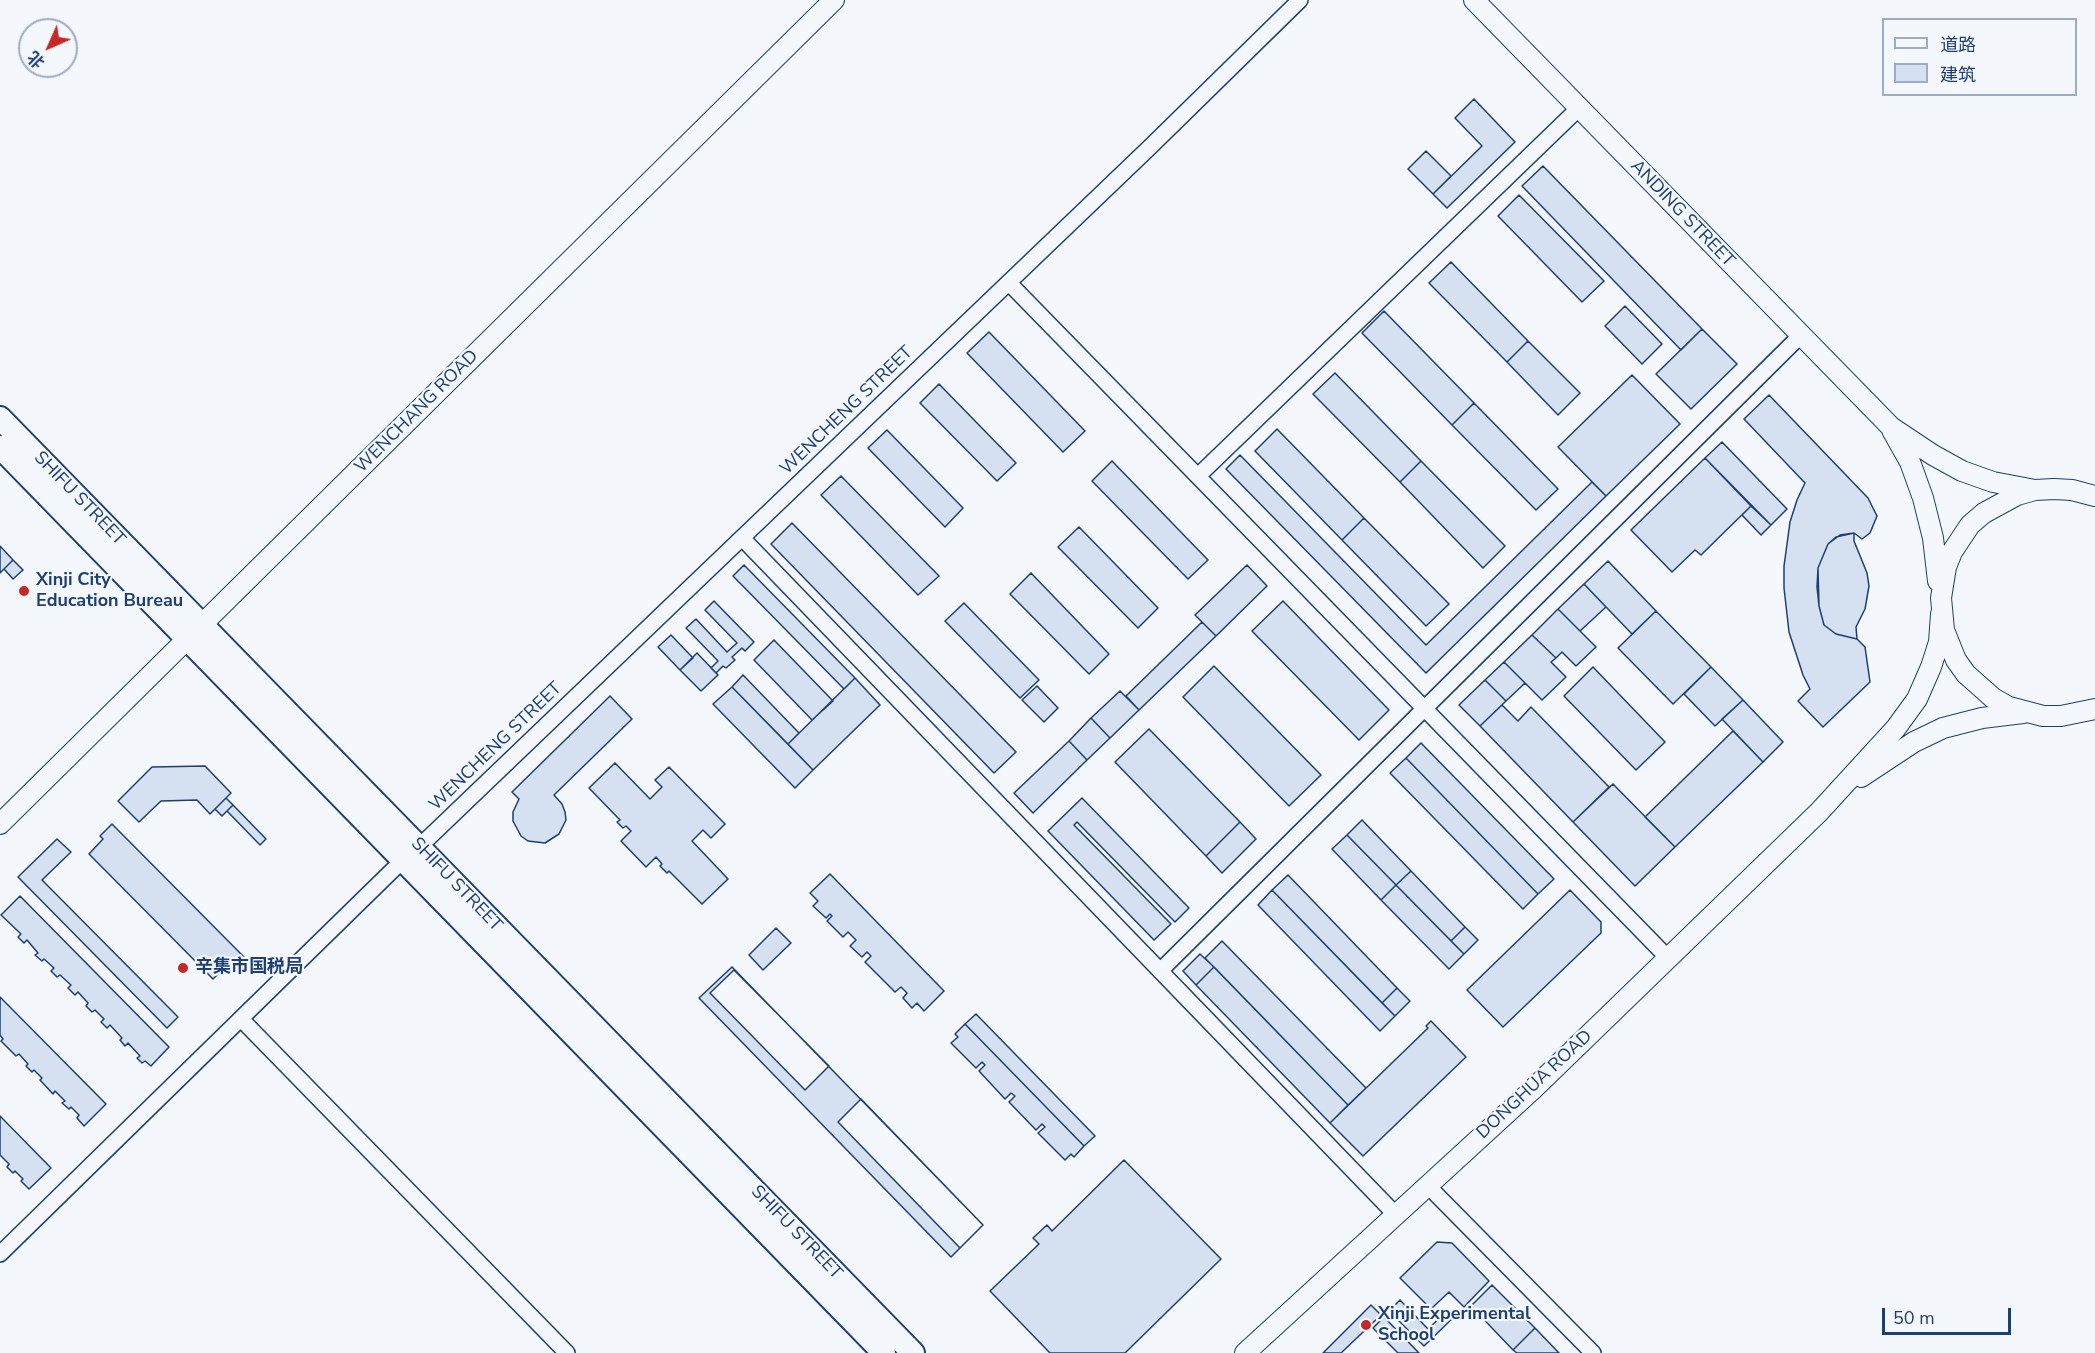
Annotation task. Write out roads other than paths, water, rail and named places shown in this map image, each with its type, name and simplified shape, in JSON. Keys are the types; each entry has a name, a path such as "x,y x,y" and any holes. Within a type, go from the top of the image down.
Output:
{"main road":[{"name":"SHIFU STREET","path":"0,418 194,632"},
{"name":"SHIFU STREET","path":"0,447 194,632 411,854 913,1353"},
{"name":"SHIFU STREET","path":"411,854 884,1353"}],"street":[{"name":"WENCHANG ROAD","path":"0,824 834,0"},
{"name":"WENCHENG STREET","path":"0,1254 411,854 743,539 1300,0"},
{"name":"ANDING STREET","path":"1473,0 1891,428"},
{"path":"1198,476 1579,108"},
{"path":"1009,283 1669,959"},
{"path":"1160,971 1801,335"},
{"path":"1891,428 1962,471 1993,482 2035,490 2095,492"},
{"path":"1891,428 1910,462 1923,498 1933,538 1941,606 1949,645 1966,674 1993,698 2026,712 2043,716 2074,715 2095,718"},
{"path":"1819,812 1896,728 1917,699 1939,642 1942,582 1949,559 1960,538 1970,525 2000,502 2035,490"},
{"path":"2072,490 2095,496"},
{"path":"743,539 1395,1214"},
{"path":"2074,715 2095,709"},
{"path":"1819,812 1861,777 1914,742 1934,732 1974,719 2026,712"},
{"name":"DONGHUA ROAD","path":"1245,1353 1530,1092 1819,812"},
{"path":"241,1019 567,1353"},
{"path":"1427,1185 1593,1353"}],"place":[{"name":"Xinji City Education Bureau","path":"24,591"},
{"name":"辛集市国税局","path":"183,968"},
{"name":"Xinji Experimental School","path":"1366,1325"}]}
